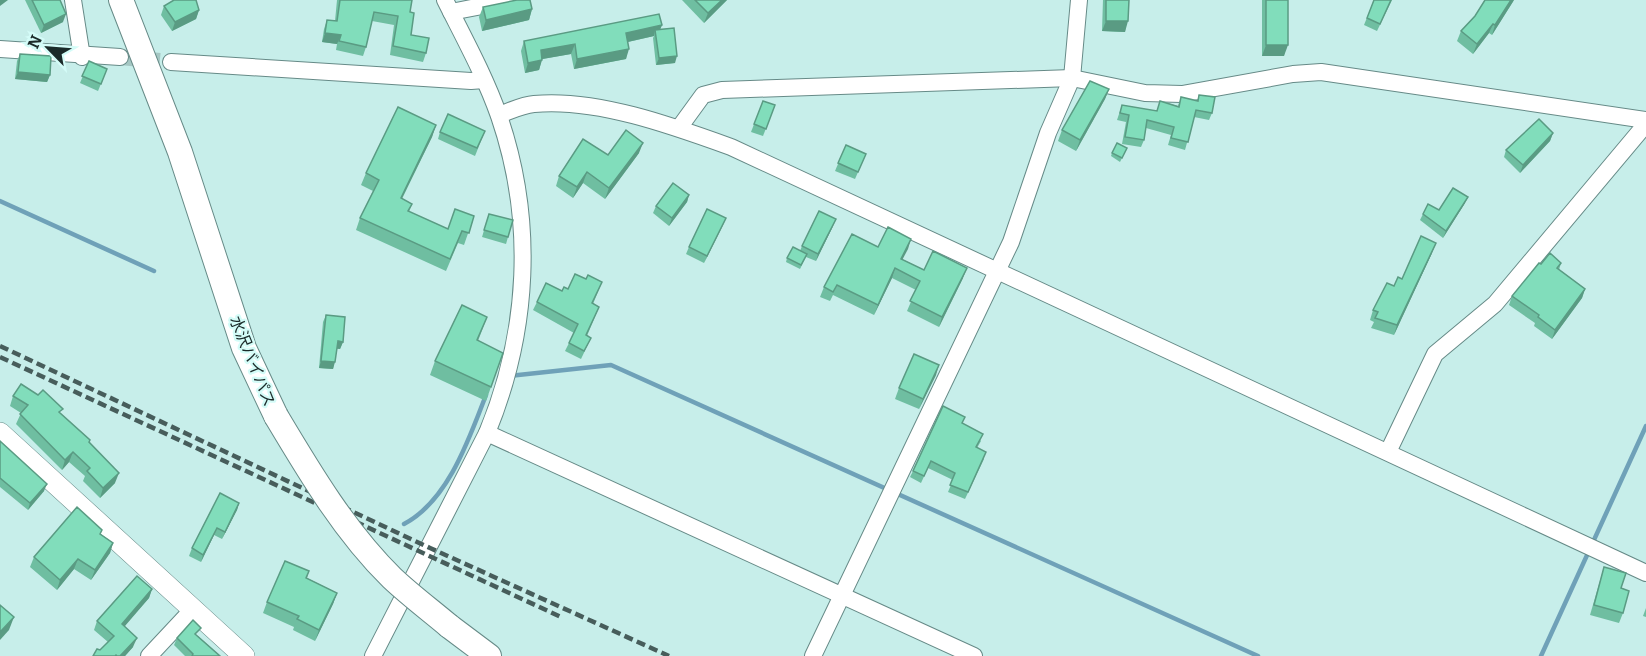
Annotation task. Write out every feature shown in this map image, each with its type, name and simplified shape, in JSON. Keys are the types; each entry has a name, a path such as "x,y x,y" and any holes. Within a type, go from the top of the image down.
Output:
{"highway":[{"name":"水沢バイパス","path":"121,0 180,152 244,348 276,416 312,477 351,531 392,578 489,656"}],"main road":[{"path":"0,433 244,656"}],"street":[{"path":"73,0 82,57"},
{"path":"373,656 487,433 509,371 518,329 524,253 517,182 499,115 448,6 513,0"},
{"path":"813,656 999,271 1048,133 1072,78 1079,0"},
{"path":"0,49 82,57 120,57"},
{"path":"171,62 484,80"},
{"path":"679,128 703,95 722,90 1072,78 1145,93 1182,94 1293,74 1322,72 1646,122"},
{"path":"499,115 531,104 549,104 643,117 731,147 1646,573"},
{"path":"1388,452 1435,354 1496,304 1646,122"},
{"path":"487,433 974,656"},
{"path":"148,656 193,609"}],"building":[{"path":"32,0 60,0 66,14 44,25"},
{"path":"174,0 196,0 199,10 175,22 164,6"},
{"path":"340,0 412,0 410,12 414,13 411,35 429,38 426,53 393,46 398,16 374,12 366,47 339,41 341,35 325,33 327,20 337,21"},
{"path":"517,0 530,0 532,9 486,20 483,7"},
{"path":"695,0 722,0 708,13"},
{"path":"1106,0 1129,0 1128,21 1106,21"},
{"path":"1266,0 1288,0 1288,45 1266,45"},
{"path":"1374,0 1391,0 1380,24 1367,18"},
{"path":"1485,0 1511,0 1495,25 1493,24 1477,44 1461,31 1475,16"},
{"path":"659,14 662,25 626,33 629,49 577,59 575,44 541,50 542,60 528,63 524,41"},
{"path":"674,28 677,56 659,58 655,30"},
{"path":"20,54 51,56 50,75 18,72"},
{"path":"89,61 107,69 101,84 82,76"},
{"path":"1090,81 1109,89 1080,140 1062,130"},
{"path":"1199,95 1215,97 1212,113 1196,110 1188,142 1171,138 1174,127 1147,120 1144,140 1125,137 1129,115 1120,113 1122,105 1157,111 1160,101 1179,107 1181,97 1198,101"},
{"path":"763,101 775,105 766,129 754,124"},
{"path":"398,107 436,125 401,198 412,204 408,211 448,229 455,209 474,216 469,233 462,231 450,259 360,218 379,180 366,173"},
{"path":"448,114 485,131 477,148 440,132"},
{"path":"1539,119 1553,133 1523,165 1506,150"},
{"path":"626,130 643,143 609,188 587,172 577,187 559,176 583,139 608,155"},
{"path":"1117,143 1127,148 1122,158 1112,153"},
{"path":"846,145 866,154 858,172 838,163"},
{"path":"673,183 689,195 672,218 656,206"},
{"path":"1453,188 1468,197 1446,231 1423,214 1428,204 1439,210"},
{"path":"707,209 726,218 707,256 689,247"},
{"path":"819,211 836,219 818,254 802,246"},
{"path":"489,214 513,220 508,237 484,230"},
{"path":"888,227 911,239 901,259 924,270 933,251 967,268 942,317 910,301 920,281 895,268 878,305 837,285 833,292 824,287 852,234 878,247"},
{"path":"1421,236 1436,243 1397,325 1375,318 1378,312 1373,310 1387,283 1394,286 1398,277 1402,279"},
{"path":"793,247 807,254 801,265 787,258"},
{"path":"1550,253 1561,263 1557,268 1585,289 1555,330 1538,317 1539,315 1512,296"},
{"path":"575,274 586,279 588,275 602,282 592,303 599,307 586,335 591,338 584,351 569,343 578,324 537,302 546,283 562,291 564,287 568,289"},
{"path":"462,305 487,317 477,340 503,353 491,387 435,361"},
{"path":"326,315 345,317 343,342 338,341 335,362 321,361"},
{"path":"914,354 939,365 923,399 899,388"},
{"path":"21,384 38,395 43,390 63,409 59,412 90,440 89,442 119,473 103,488 87,471 90,468 73,452 65,460 20,414 28,405 13,396"},
{"path":"943,406 965,417 962,423 983,434 976,447 986,452 968,492 950,485 955,473 931,461 924,476 913,471"},
{"path":"0,441 47,484 30,503 0,478"},
{"path":"220,493 239,503 225,532 217,528 203,555 192,548"},
{"path":"77,507 102,530 100,534 113,543 95,570 78,559 60,580 34,557"},
{"path":"285,561 309,571 306,578 337,593 319,630 297,619 299,616 267,602"},
{"path":"1604,567 1626,573 1621,588 1629,591 1623,613 1594,605"},
{"path":"137,576 152,589 122,624 137,638 120,656 93,656 97,649 100,650 114,636 97,621"},
{"path":"0,605 14,617 0,632"},
{"path":"193,620 201,628 195,634 220,656 192,656 193,654 177,638"}],"waterway":[{"path":"0,201 154,271"},
{"path":"509,376 611,365 1258,656"},
{"path":"404,524 419,514 445,485 464,449 486,395"},
{"path":"1541,656 1646,426"}],"tunnel":[{"path":"120,57 171,62"}],"railway":[{"path":"0,346 430,548 669,656"},
{"path":"0,357 561,617"}]}
